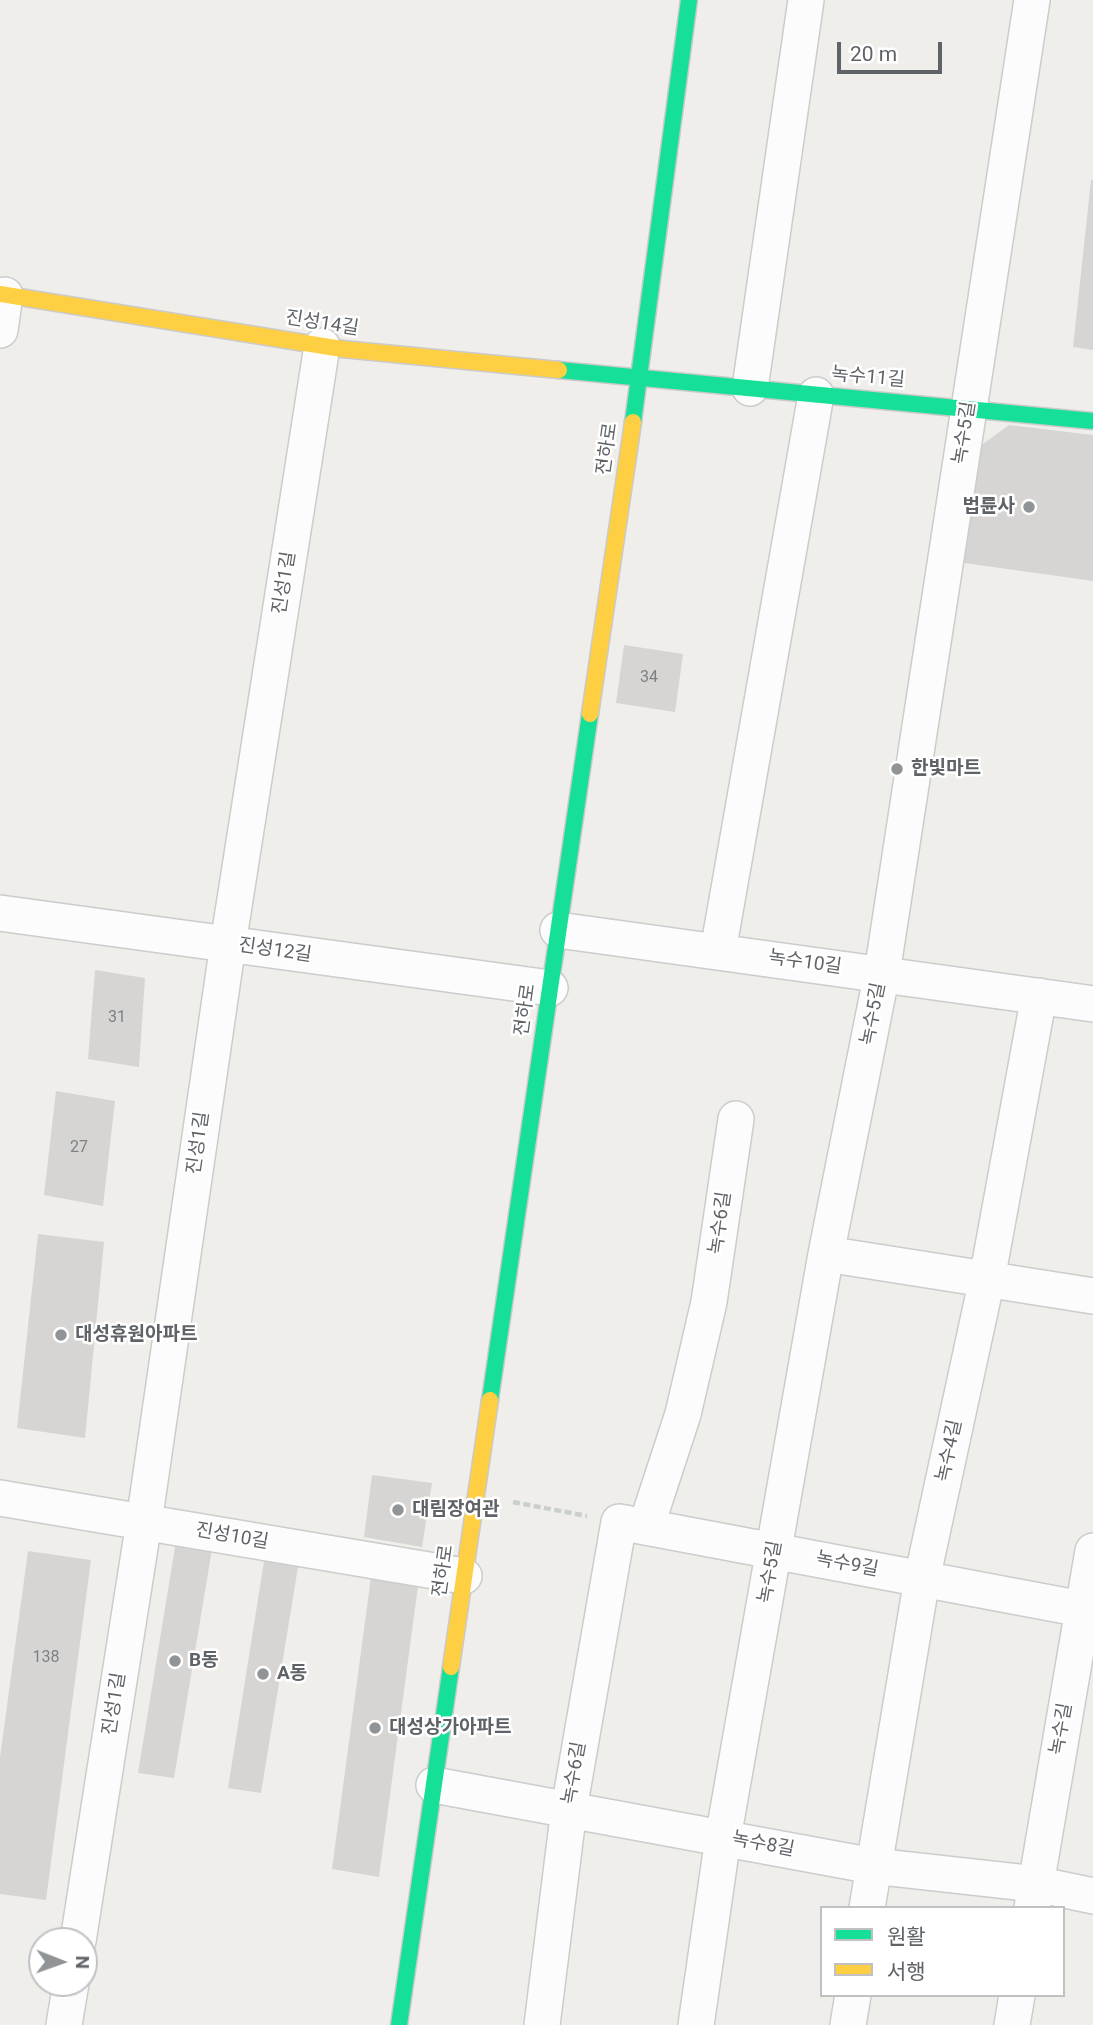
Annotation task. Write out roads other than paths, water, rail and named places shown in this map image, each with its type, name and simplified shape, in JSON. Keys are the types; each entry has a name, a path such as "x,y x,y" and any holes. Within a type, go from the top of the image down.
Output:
{"street":[{"name":"전하로","path":"399,2025 639,378 689,0"},
{"path":"750,388 806,0"},
{"name":"녹수5길","path":"696,2025 723,1838 826,1254 882,973 1032,0"},
{"name":"진성14길","path":"3,295 322,346 639,378"},
{"path":"0,330 3,295"},
{"name":"진성1길","path":"80,1927 144,1522 228,944 322,346"},
{"name":"녹수11길","path":"639,378 1093,421"},
{"path":"718,951 816,395"},
{"name":"진성12길","path":"0,913 550,988"},
{"name":"녹수10길","path":"558,930 1093,1004"},
{"name":"녹수4길","path":"867,1906 922,1579 987,1279 1039,996"},
{"name":"녹수6길","path":"542,2025 569,1810 632,1525 683,1414 709,1302 736,1119"},
{"path":"826,1254 1093,1296"},
{"name":"진성10길","path":"0,1498 464,1576"},
{"name":"녹수9길","path":"632,1525 1088,1610"},
{"name":"녹수길","path":"1034,1896 1088,1610 1093,1551"},
{"name":"녹수8길","path":"434,1785 1034,1896 1093,1896"},
{"path":"64,2025 69,1997"},
{"path":"848,2025 853,1997"},
{"path":"1012,2025 1017,1997"}],"place":[{"name":"법륜사","path":"1029,507"},
{"name":"한빛마트","path":"897,769"},
{"name":"대성휴원아파트","path":"61,1335"},
{"name":"대림장여관","path":"398,1510"},
{"name":"B동","path":"175,1661"},
{"name":"A동","path":"263,1674"},
{"name":"대성상가아파트","path":"375,1728"}]}
